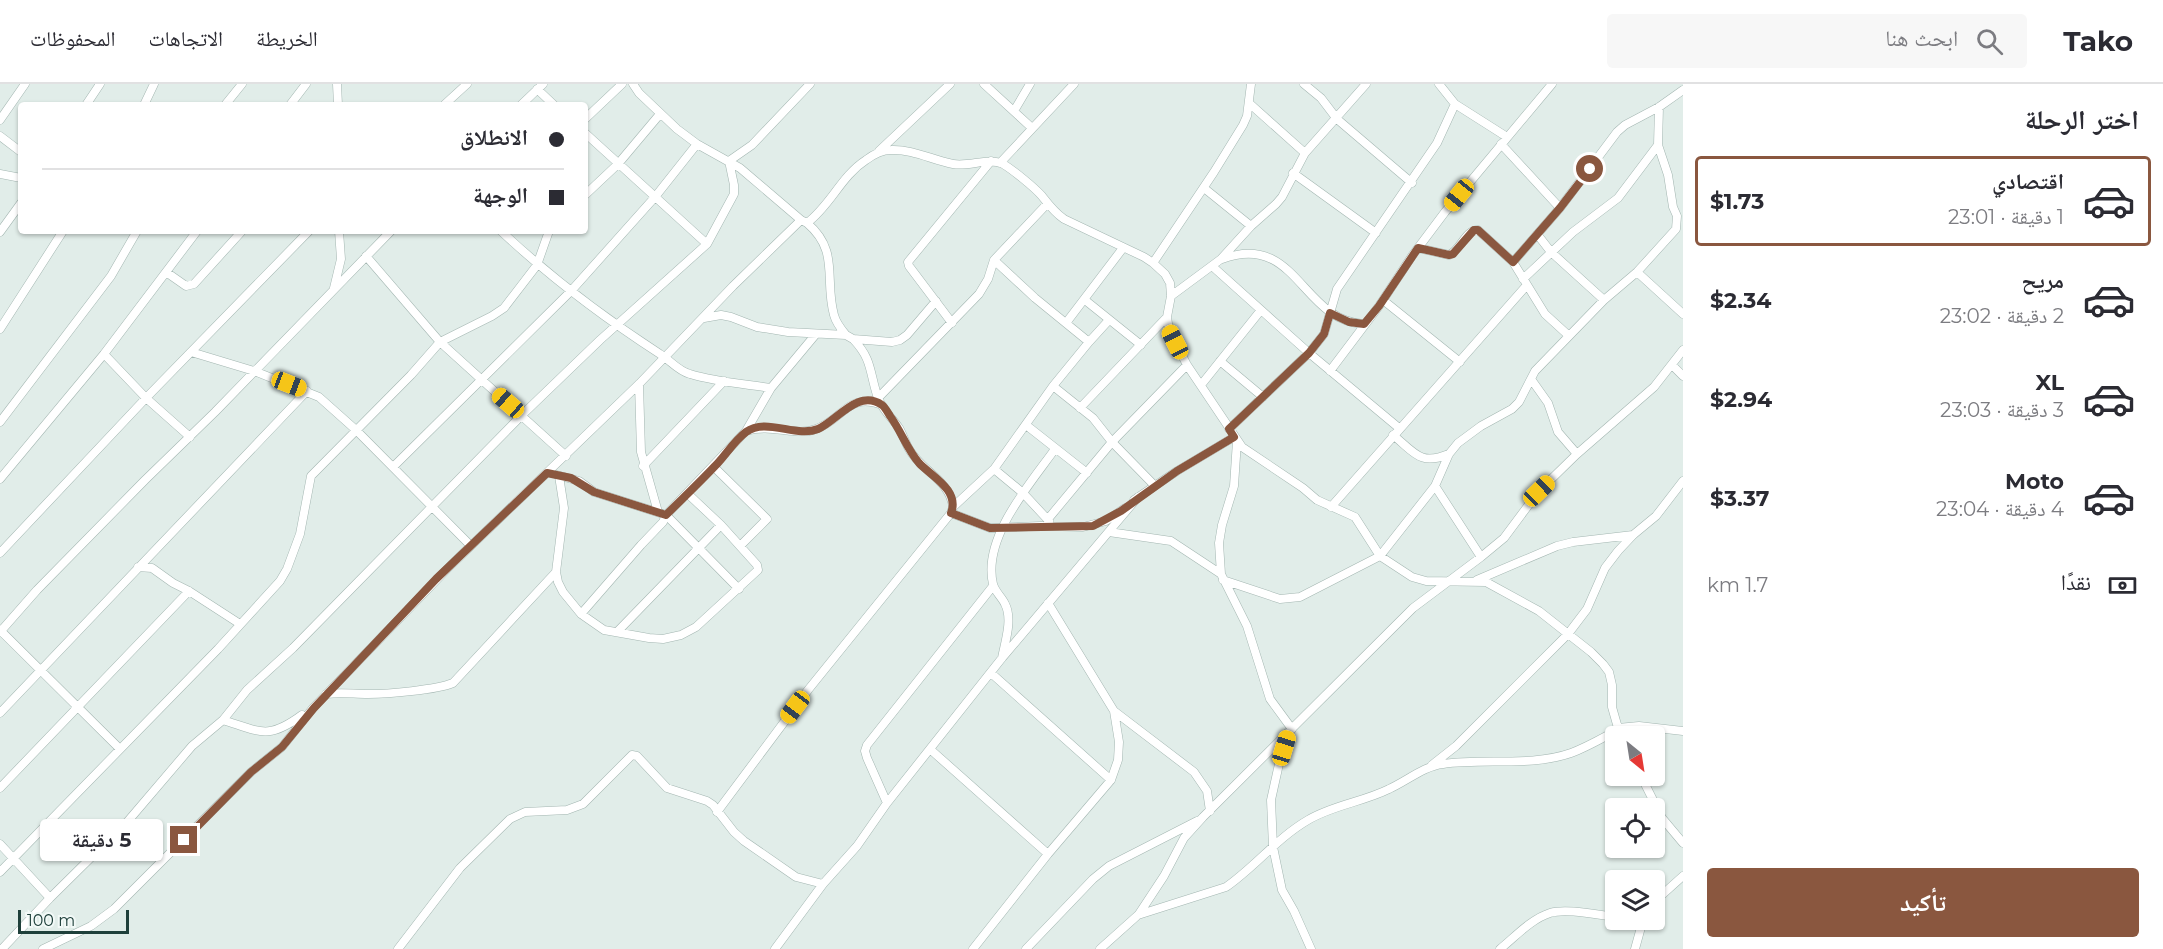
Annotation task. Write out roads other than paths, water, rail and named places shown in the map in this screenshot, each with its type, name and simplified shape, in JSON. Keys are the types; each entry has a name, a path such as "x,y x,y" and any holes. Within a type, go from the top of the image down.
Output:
{"street":[{"path":"0,120 25,84"},
{"path":"88,102 100,84"},
{"path":"145,102 154,84"},
{"path":"227,102 242,84"},
{"path":"292,102 306,84"},
{"path":"338,84 338,102"},
{"path":"447,102 467,84"},
{"path":"588,116 622,84"},
{"path":"627,84 697,144 729,161 757,181 816,231 828,252 833,314 867,357 880,402 899,428 913,456 940,480 948,491 952,510"},
{"path":"633,84 639,93"},
{"path":"729,161 752,146 810,84"},
{"path":"43,949 91,926 114,909 251,772 282,747 326,694 470,545 566,456 733,286 804,221 826,206 844,179 878,152 950,84"},
{"path":"984,84 1032,128"},
{"path":"1014,111 1030,84"},
{"path":"1000,163 1074,84"},
{"path":"1153,263 1243,125 1251,84"},
{"path":"1304,84 1321,98 1337,118 1412,183"},
{"path":"1171,296 1221,259 1282,197 1305,153 1366,84"},
{"path":"1439,84 1455,104 1504,141 1560,208"},
{"path":"1330,370 1383,300 1418,248 1552,84"},
{"path":"524,102 540,87 552,102"},
{"path":"1513,262 1560,208 1617,132 1683,90"},
{"path":"1249,103 1305,153"},
{"path":"1229,429 1309,353 1324,334 1338,290 1437,144 1455,104"},
{"path":"1109,532 1171,541 1222,577 1281,599 1290,600 1380,556 1435,486 1449,454 1458,443 1481,426 1512,409 1519,402 1530,378 1568,335 1637,272 1676,229 1678,223 1668,175 1658,145 1659,107"},
{"path":"588,192 618,164 660,114"},
{"path":"0,136 18,150"},
{"path":"588,136 707,244"},
{"path":"393,467 571,291 655,197 697,144"},
{"path":"1331,507 1460,362 1551,252 1618,198 1658,145"},
{"path":"878,152 908,151 954,164 977,164 991,161 1000,163 1041,195 1047,204 1064,219 1153,263 1165,274 1170,283 1171,296 1167,317 1169,330 1187,364 1242,447 1317,500 1354,518 1380,556 1412,577 1426,581 1486,582 1539,611 1591,652 1609,672 1612,685 1612,707 1617,726"},
{"path":"2,949 128,821 192,746 223,720 247,690 293,648 522,415 616,325 707,244 734,194 729,161"},
{"path":"952,323 908,262 991,161"},
{"path":"1293,173 1376,233"},
{"path":"0,174 18,177"},
{"path":"1204,188 1251,226"},
{"path":"880,402 984,287 994,260 1047,204"},
{"path":"0,232 18,207"},
{"path":"1418,248 1453,254 1474,230 1478,230 1513,262 1545,314 1568,335"},
{"path":"0,329 61,234"},
{"path":"0,422 111,276 135,234"},
{"path":"0,479 104,354 195,234"},
{"path":"166,272 186,286 194,284 239,234"},
{"path":"0,554 146,398 306,234"},
{"path":"334,289 341,259 339,234"},
{"path":"120,749 0,631 53,573 388,234"},
{"path":"504,234 537,265 571,291 688,374 771,388"},
{"path":"0,872 280,581 287,569 305,516 311,476 440,342 504,308 537,265 548,234"},
{"path":"1537,234 1551,252 1604,300"},
{"path":"1066,323 1123,248"},
{"path":"1221,259 1248,252 1271,257 1289,271 1330,313 1349,322 1364,324"},
{"path":"366,256 440,342 566,456"},
{"path":"994,260 1035,298 1089,342"},
{"path":"1212,266 1309,353 1400,428"},
{"path":"1637,272 1683,314"},
{"path":"1085,300 1141,345"},
{"path":"1383,300 1460,362"},
{"path":"704,318 721,315 757,327 892,342 907,335 936,301"},
{"path":"1201,385 1262,310"},
{"path":"1080,408 1167,317"},
{"path":"717,812 808,690 952,510 994,469 1053,386 1109,320"},
{"path":"662,514 688,494 746,432 771,388 816,334"},
{"path":"1100,949 1138,915 1164,876 1184,838 1203,817 1413,608 1504,538 1539,491 1577,454 1654,387 1683,350"},
{"path":"192,352 254,371 320,397 470,545"},
{"path":"104,354 146,398 190,436"},
{"path":"1220,361 1263,397"},
{"path":"1048,519 1112,442 1187,364"},
{"path":"1672,365 1683,376"},
{"path":"1530,378 1548,403 1558,432 1577,454"},
{"path":"643,466 724,381"},
{"path":"580,614 663,522 643,466 639,384"},
{"path":"1053,386 1093,418 1112,442 1155,486"},
{"path":"0,713 307,391"},
{"path":"746,432 765,427 807,432 827,424 861,401 880,402"},
{"path":"1026,425 1087,473"},
{"path":"1393,435 1418,456 1434,460 1449,454"},
{"path":"952,510 990,528 1093,526 1121,511 1204,453 1236,439"},
{"path":"1236,439 1234,486 1219,543 1222,577 1247,626 1270,699 1290,730"},
{"path":"1002,658 1008,612 1006,604 993,586 992,554 1003,528 1023,493 1055,449"},
{"path":"714,467 767,519 740,546"},
{"path":"994,469 1023,493 1054,526"},
{"path":"547,473 579,482 594,492 662,514 738,589"},
{"path":"559,476 564,508 556,572 562,592 580,614 604,630 656,638 681,635 696,627 758,570 757,565 721,525 688,494"},
{"path":"1427,769 1456,746 1568,634 1587,609 1605,568 1633,535 1656,516 1683,480"},
{"path":"1435,486 1481,557"},
{"path":"775,949 823,884 857,846 887,803 1002,658 1138,497"},
{"path":"617,632 721,525"},
{"path":"1474,581 1557,546 1633,535"},
{"path":"138,567 152,568 173,584 189,591 240,624"},
{"path":"326,694 347,692 376,694 440,687 453,683 556,572"},
{"path":"887,803 867,758 865,751 867,745 993,586"},
{"path":"0,789 189,591"},
{"path":"1048,603 1114,711 1194,772 1207,791 1210,811"},
{"path":"991,674 1112,780"},
{"path":"223,720 269,733 289,725 314,708"},
{"path":"973,949 1048,854 1112,780 1118,760 1119,742 1114,711"},
{"path":"1665,728 1683,731"},
{"path":"1290,730 1271,800 1273,847 1282,890 1311,949"},
{"path":"1138,915 1226,887 1310,819 1381,793 1427,769 1443,764 1522,761 1560,756 1605,737"},
{"path":"931,750 1048,854"},
{"path":"398,949 460,868 510,819 525,812 567,810 583,804 632,756 637,756 667,788 707,801 734,832 796,877 823,884"},
{"path":"1646,786 1662,818 1683,843"},
{"path":"1026,949 1093,879 1109,866 1203,817"},
{"path":"0,844 50,898"},
{"path":"1665,892 1683,876"},
{"path":"1500,949 1539,918 1551,912 1605,916"},
{"path":"1635,949 1640,930"}]}
